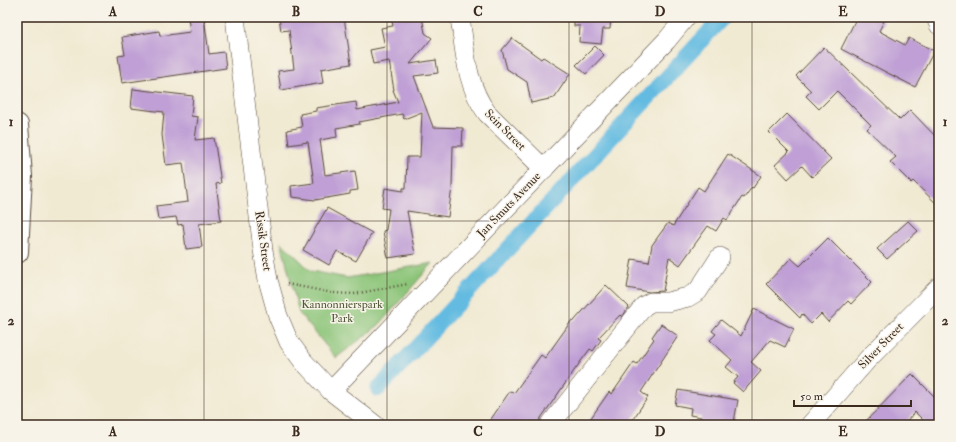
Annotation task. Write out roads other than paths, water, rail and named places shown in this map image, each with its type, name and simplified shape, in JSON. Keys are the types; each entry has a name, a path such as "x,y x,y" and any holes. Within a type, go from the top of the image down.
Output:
{"main road":[{"path":"17,125 21,176 17,252"}],"street":[{"name":"Rissik Street","path":"235,17 262,242 268,280 278,316 289,342 303,361 331,391 375,425"},
{"name":"Sein Street","path":"460,17 470,82 480,104 487,113 544,169"},
{"name":"Jan Smuts Avenue","path":"331,391 667,40 686,17"},
{"path":"938,17 937,20 939,25"},
{"path":"550,425 644,306 651,302 668,302 688,297 698,291 720,257"},
{"name":"Silver Street","path":"810,425 868,359 939,287"}],"waterway":[{"path":"378,389 723,17"}],"park label":[{"name":"Kannonnierspark Park","path":"342,311"}]}
